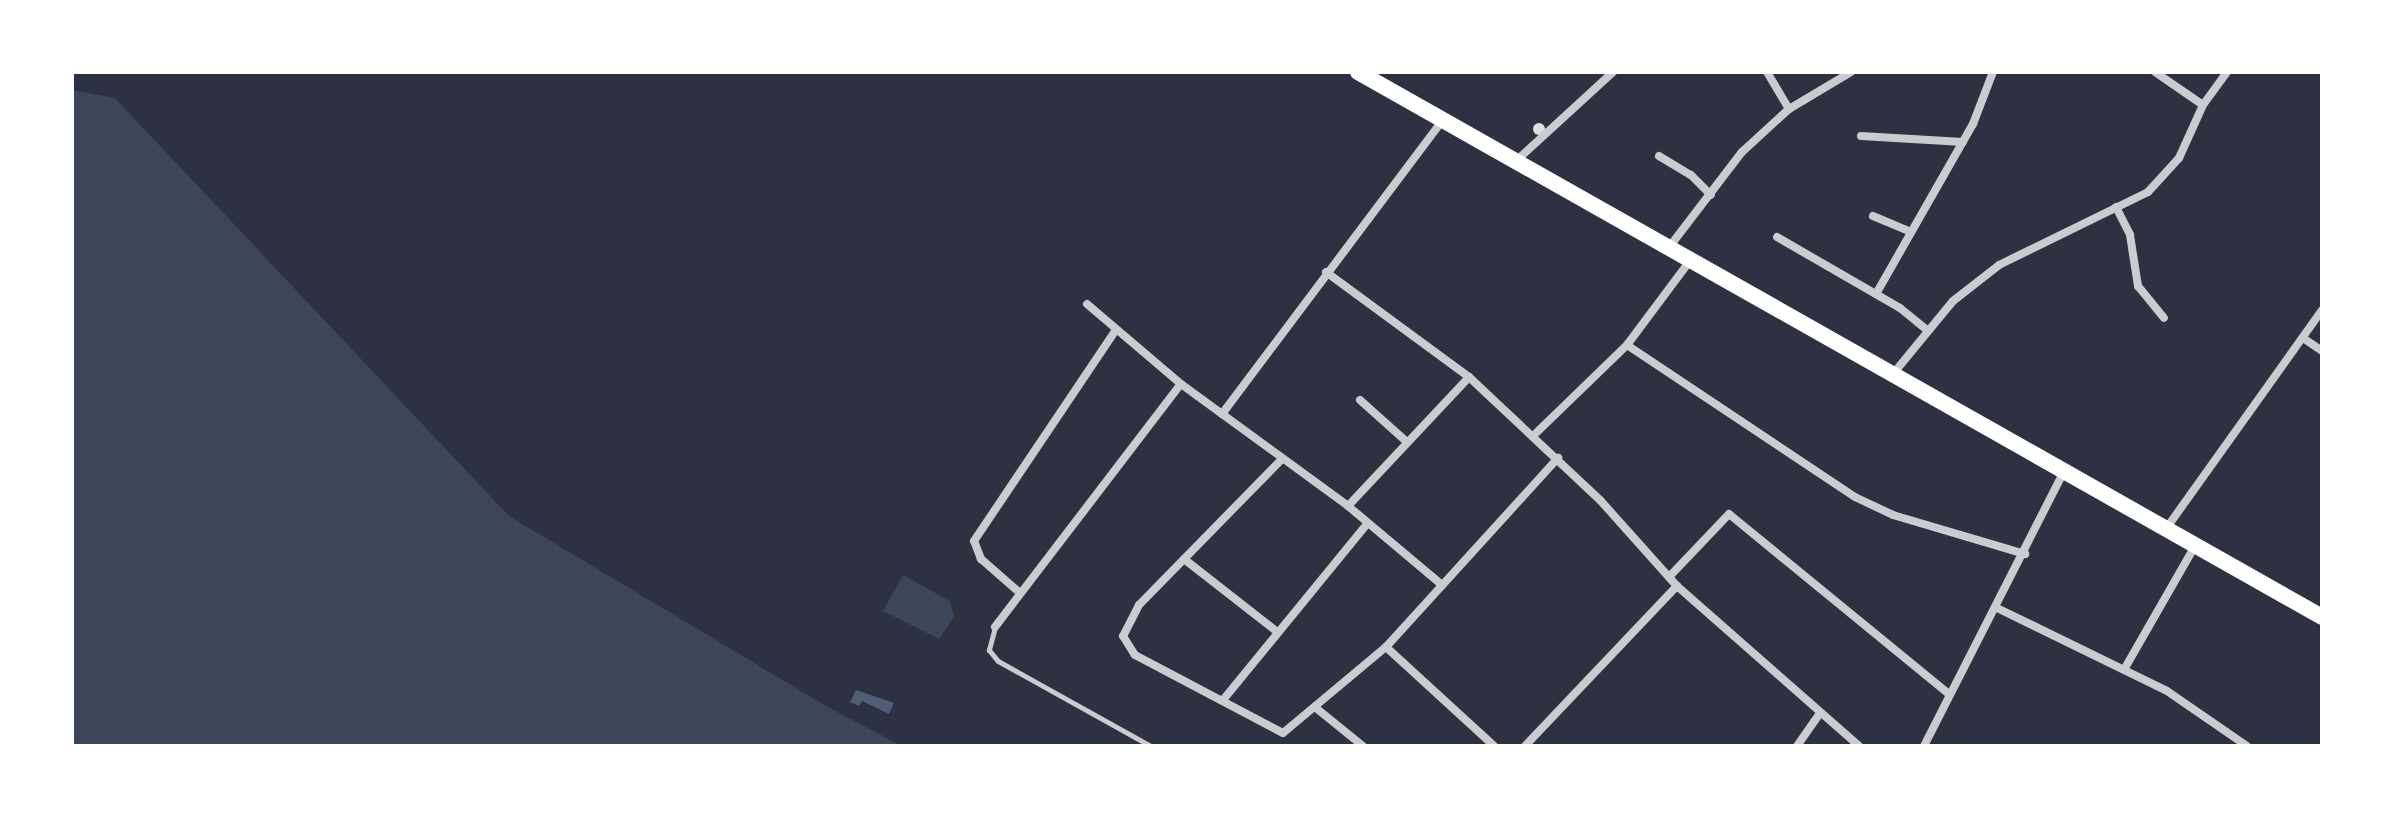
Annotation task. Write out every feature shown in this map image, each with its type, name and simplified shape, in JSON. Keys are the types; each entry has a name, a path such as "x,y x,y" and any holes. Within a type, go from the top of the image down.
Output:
{"main road":[{"path":"1358,72 1667,250 2197,542 2322,617"}],"street":[{"path":"1515,161 1613,72"},
{"path":"1767,72 1789,109"},
{"path":"1667,250 1742,152 1789,109 1851,72"},
{"path":"1876,294 1963,142 1993,72"},
{"path":"2155,72 2171,76 2203,105"},
{"path":"1893,374 1926,329 1999,265 2148,192 2179,158 2203,105 2227,72"},
{"path":"1222,414 1442,121"},
{"path":"1861,136 1963,142"},
{"path":"1659,156 1691,175 1711,195"},
{"path":"2116,207 2130,235 2138,286 2164,318"},
{"path":"1873,216 1911,232"},
{"path":"1777,237 1876,294 1926,329"},
{"path":"1533,436 1627,345 1689,262"},
{"path":"1326,272 1469,377 1558,458 1677,586 1819,715 1859,746"},
{"path":"1087,304 1181,384 1348,506 1442,585"},
{"path":"2168,526 2322,310"},
{"path":"1020,593 981,559 974,541 1116,330"},
{"path":"2303,338 2322,351"},
{"path":"1627,345 1855,497 1908,520 2025,554"},
{"path":"1348,506 1469,377"},
{"path":"995,627 1181,384"},
{"path":"1360,400 1407,442"},
{"path":"1281,460 1184,559 1127,624 1127,648 1283,733 1386,647 1558,458"},
{"path":"1924,746 2025,554 2065,469"},
{"path":"1669,577 1724,514 1744,524 1949,694"},
{"path":"1223,700 1275,630 1367,524"},
{"path":"2125,668 2197,542"},
{"path":"1184,559 1275,630"},
{"path":"1525,746 1677,586"},
{"path":"1997,608 2125,668 2247,746"},
{"path":"1386,647 1494,746"},
{"path":"1316,708 1363,746"},
{"path":"1797,746 1819,715"}],"lane":[{"path":"995,627 989,650 998,661 1151,746"}],"shaded area":[{"path":"72,90 115,98 509,516 826,706 902,746 72,746"},
{"path":"903,575 950,601 954,617 939,639 883,611"},
{"path":"856,690 894,703 889,714 862,701 859,706 850,702"}],"building":[{"path":"1539,123 1545,129 1539,135 1533,129"}]}
